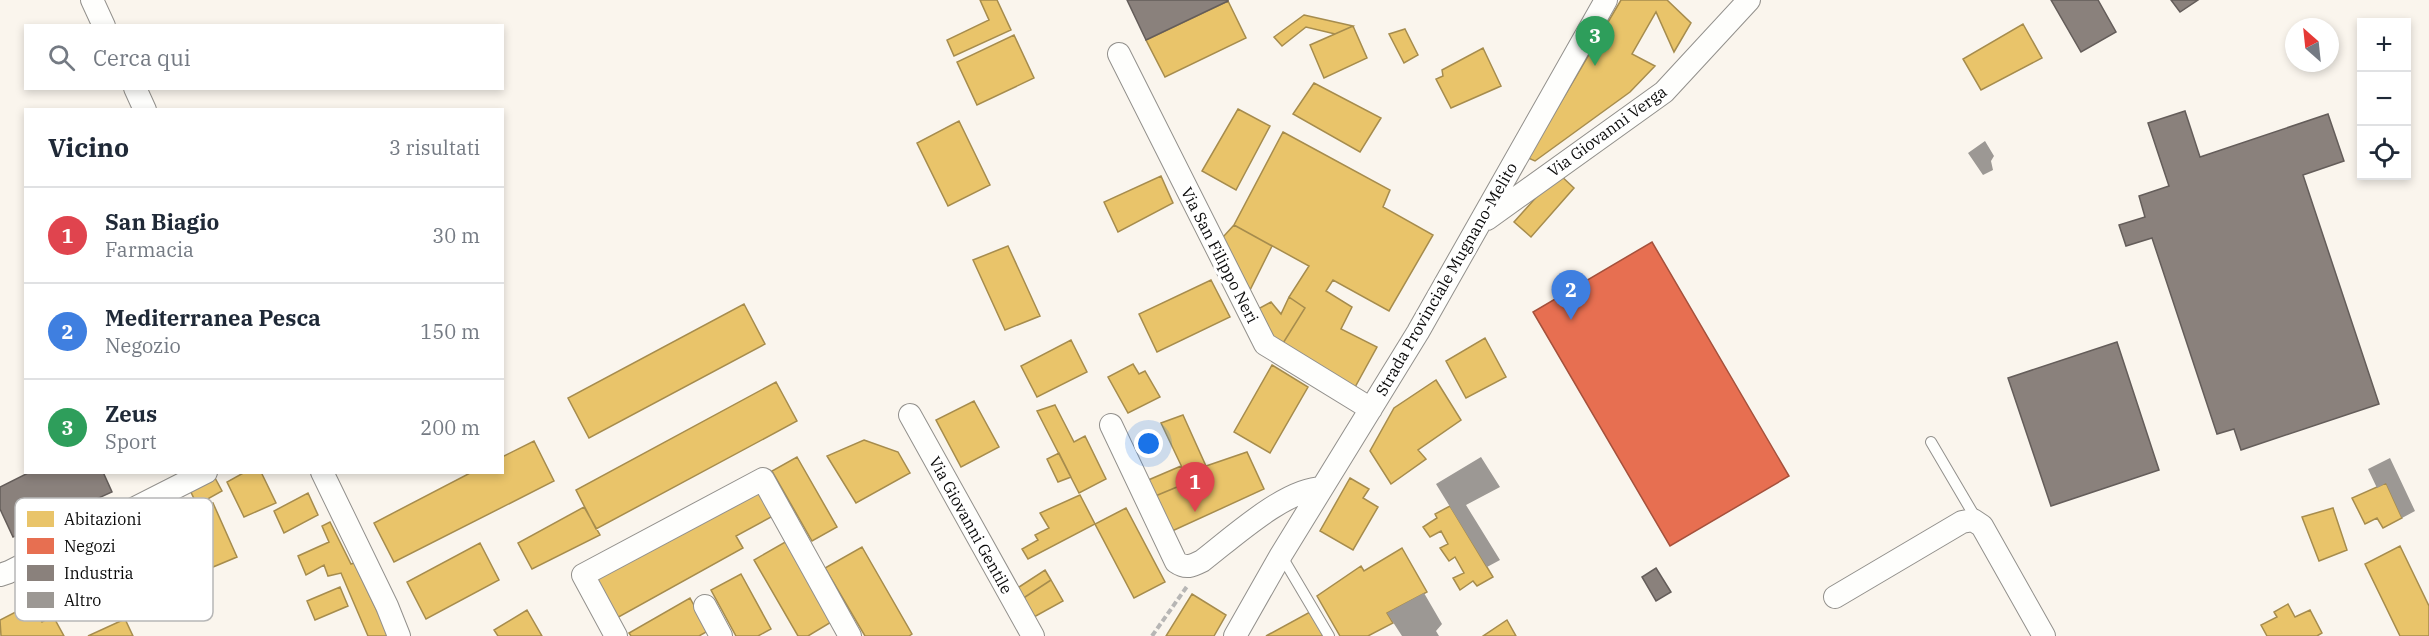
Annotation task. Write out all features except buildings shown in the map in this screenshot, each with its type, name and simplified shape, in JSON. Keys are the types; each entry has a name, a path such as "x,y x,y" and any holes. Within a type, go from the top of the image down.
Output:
{"street":[{"path":"92,0 103,24"},
{"name":"Strada Provinciale Mugnano-Melito","path":"1235,636 1281,555 1418,332 1606,0"},
{"name":"Via Giovanni Verga","path":"1479,224 1664,92 1749,0"},
{"name":"Via San Filippo Neri","path":"1119,54 1265,344 1371,409"},
{"path":"136,90 144,108"},
{"name":"Via Giovanni Gentile","path":"910,415 1033,636"},
{"path":"1111,425 1176,562 1181,566 1192,566 1202,561 1286,498 1310,488 1322,488"},
{"path":"155,498 202,474"},
{"path":"323,474 387,606 399,636"},
{"path":"616,636 583,575 763,479 850,636"},
{"path":"1835,597 1962,522 1973,520 1978,522 2044,636"},
{"path":"0,574 15,569"},
{"path":"705,606 721,636"}],"lane":[{"path":"1931,442 1978,522"},
{"path":"1281,555 1329,636"}],"path":[{"path":"1152,636 1188,584 1192,566"}],"place":[{"name":"Zeus","path":"1595,66"},
{"name":"Mediterranea Pesca","path":"1571,320"},
{"name":"San Biagio","path":"1195,512"}]}
